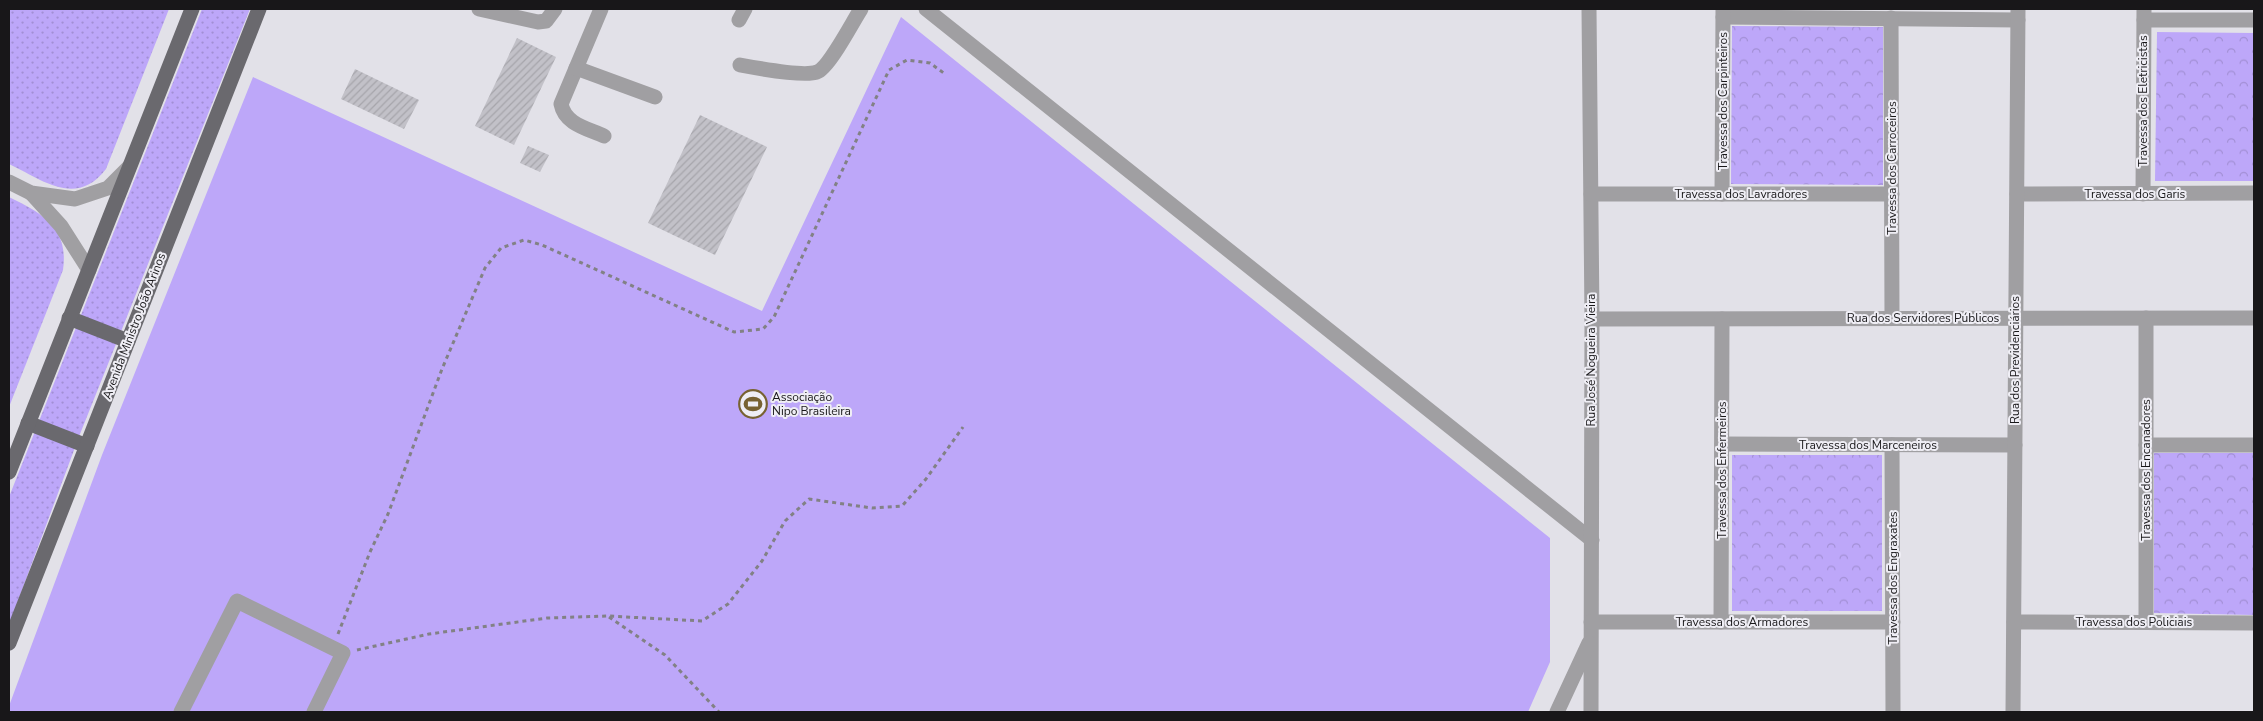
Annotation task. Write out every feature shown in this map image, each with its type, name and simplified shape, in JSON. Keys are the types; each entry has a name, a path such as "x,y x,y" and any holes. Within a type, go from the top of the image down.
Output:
{"main road":[{"path":"9,472 192,9"},
{"name":"Avenida Ministro João Arinos","path":"9,643 259,9"},
{"path":"70,318 128,341"},
{"path":"28,423 87,446"}],"street":[{"path":"479,9 538,22 546,21 555,9"},
{"path":"601,9 561,104 563,114 568,120 604,136"},
{"path":"740,65 803,74 818,72 828,62 861,9"},
{"path":"926,9 1592,540"},
{"name":"Rua José Nogueira Vieira","path":"1589,9 1592,319 1591,712"},
{"path":"1723,13 1891,18 2018,14"},
{"name":"Travessa dos Carpinteiros","path":"1722,194 1723,13"},
{"name":"Rua dos Previdenciários","path":"2013,712 2018,14"},
{"path":"2144,14 2254,20"},
{"name":"Travessa dos Eletricistas","path":"2143,194 2144,14"},
{"name":"Travessa dos Carroceiros","path":"1891,18 1892,318"},
{"path":"576,68 656,97"},
{"path":"9,182 31,193 75,199 108,188 129,167"},
{"path":"31,193 61,226 88,270"},
{"name":"Travessa dos Garis","path":"2017,194 2254,193"},
{"name":"Travessa dos Lavradores","path":"1590,194 1892,194"},
{"name":"Travessa dos Encanadores","path":"2146,318 2146,622"},
{"name":"Rua dos Servidores Públicos","path":"1592,319 2254,318"},
{"name":"Travessa dos Enfermeiros","path":"1721,622 1722,319"},
{"name":"Travessa dos Marceneiros","path":"1722,444 2015,445"},
{"name":"Travessa dos Engraxates","path":"1892,444 1893,712"},
{"path":"2146,445 2254,445"},
{"path":"181,712 237,601 343,653 314,712"},
{"name":"Travessa dos Armadores","path":"1591,622 1893,622"},
{"name":"Travessa dos Policiais","path":"2014,622 2254,623"},
{"path":"1557,712 1591,639"}],"path":[{"path":"945,74 930,63 907,60 889,70 774,318 763,329 734,332 542,245 524,240 500,248 485,268 450,351 388,514 370,552 338,632 343,653 429,634 547,618 608,616 702,621 728,604 762,561 785,521 809,500 872,508 902,506 926,479 962,427"},
{"path":"608,616 665,655 720,712"}],"green space":[{"path":"9,9 169,9 106,169 95,181 83,187 71,189 59,187 9,164"},
{"path":"202,9 250,9 80,434 9,625 9,497"},
{"name":"Associação Nipo Brasileira","path":"901,17 1550,538 1550,662 1528,712 9,712 9,706 102,455 253,77 762,311"},
{"path":"1732,26 1883,27 1883,185 1731,184"},
{"path":"2157,32 2254,33 2254,181 2155,181"},
{"path":"9,197 32,209 51,224 62,243 64,255 63,270 9,407"},
{"path":"2154,453 2254,453 2254,615 2154,613"},
{"path":"1732,455 1882,455 1882,611 1732,611"}],"building":[{"path":"517,38 556,57 514,145 475,126"},
{"path":"355,69 419,100 404,129 341,99"},
{"path":"700,115 767,147 715,255 648,223"},
{"path":"528,146 549,155 540,172 520,163"}],"place":[{"name":"Associação Nipo Brasileira","path":"753,404"}]}
